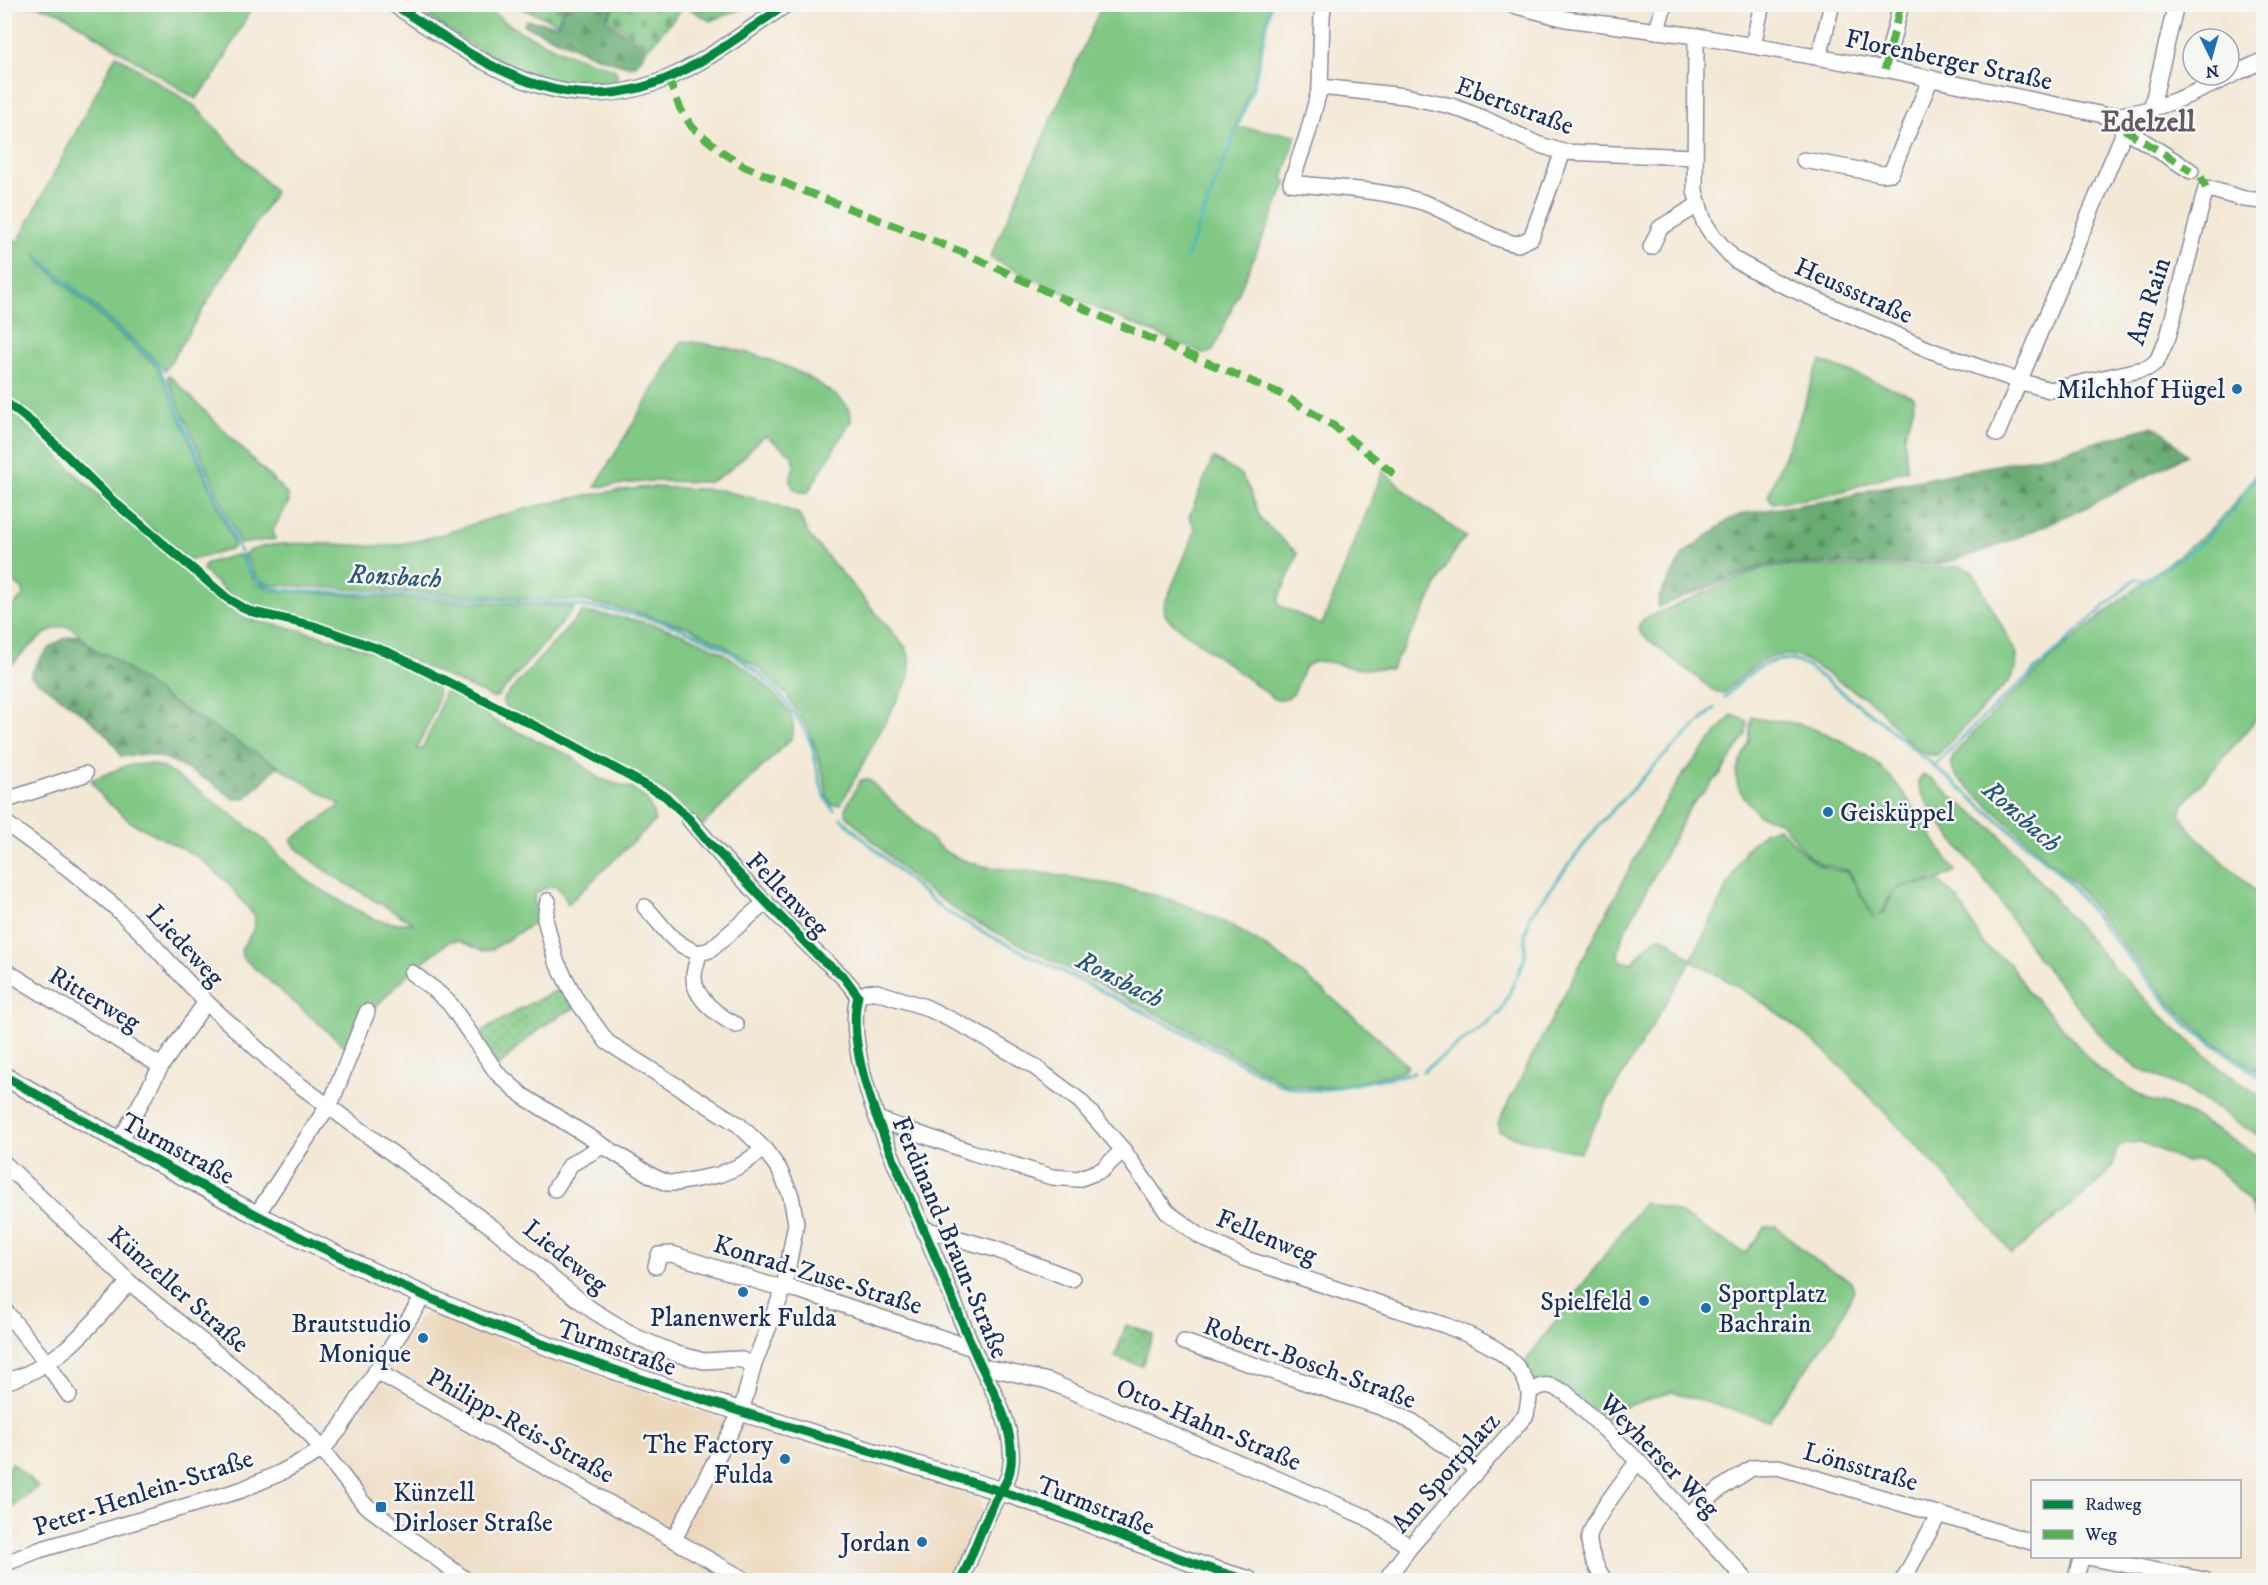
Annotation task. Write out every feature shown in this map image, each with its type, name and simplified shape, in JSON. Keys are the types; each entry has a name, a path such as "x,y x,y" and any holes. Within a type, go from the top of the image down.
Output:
{"main road":[{"name":"Turmstraße","path":"4,1076 120,1141 325,1249 424,1295 536,1341 741,1412 1001,1491 1170,1555 1248,1581"}],"street":[{"path":"393,4 469,54 513,77 551,90 590,94 631,90 679,73 709,56 787,4"},
{"path":"1324,4 1320,87 1308,133 1291,183 1395,196 1422,202 1512,243 1525,243 1531,238 1563,152"},
{"path":"1657,31 1664,4"},
{"path":"1753,45 1762,4"},
{"path":"1820,57 1832,4"},
{"path":"1885,69 1901,4"},
{"path":"2151,110 2175,4"},
{"name":"Florenberger Straße","path":"1509,5 1566,19 1696,36 1885,69 2124,122 2177,101 2264,60"},
{"name":"Heussstraße","path":"1696,36 1694,184 1704,222 1722,248 1754,272 1932,351 2019,381"},
{"path":"1804,160 1882,174 1891,173 1930,78"},
{"name":"Ebertstraße","path":"1320,87 1405,96 1451,106 1483,118 1537,144 1563,152 1694,156"},
{"path":"1997,434 2124,122 2200,179 2244,199 2264,201"},
{"name":"Am Rain","path":"2019,381 2050,390 2127,374 2148,368 2157,361 2168,337 2200,179"},
{"path":"1651,248 1660,228 1698,205"},
{"path":"4,801 85,774"},
{"name":"Fellenweg","path":"690,819 709,843 766,902 820,957 844,977 858,996 877,992 925,1007 968,1028 1032,1065 1080,1101 1123,1150 1167,1212 1200,1236 1246,1259 1448,1326 1476,1338 1501,1353 1519,1370 1529,1391"},
{"name":"Liedeweg","path":"4,822 69,869 114,906 206,1002 252,1046 328,1107 454,1197 592,1310 654,1345 686,1356 704,1361 738,1359 754,1364"},
{"path":"548,901 545,919 556,960 576,999 607,1042 739,1125 764,1149 779,1169 791,1196 795,1222 784,1288 754,1364 741,1412 674,1539"},
{"path":"645,907 674,942 683,948 699,953 710,950 766,902"},
{"path":"699,953 693,978 698,993 718,1015 736,1025"},
{"name":"Ritterweg","path":"4,970 161,1066"},
{"path":"412,973 450,1004 497,1073 523,1096 652,1176 667,1183 677,1183 718,1175 740,1166 764,1149"},
{"name":"Ferdinand-Braun-Straße","path":"858,996 855,1021 858,1049 869,1089 972,1348 1004,1417 1011,1449 1011,1464 1001,1491 961,1581"},
{"path":"120,1141 161,1066 206,1002"},
{"path":"257,1214 328,1107 367,1012"},
{"path":"880,1120 971,1152 1052,1176 1078,1179 1102,1170 1123,1150"},
{"path":"555,1189 571,1164 603,1146"},
{"name":"Künzeller Straße","path":"4,1163 129,1282 258,1387 309,1433 364,1504 461,1579"},
{"path":"924,1228 995,1249 1072,1279"},
{"name":"Konrad-Zuse-Straße","path":"656,1266 659,1255 672,1254 784,1288 798,1290 972,1348"},
{"path":"4,1382 23,1377 74,1344 129,1282"},
{"name":"Peter-Henlein-Straße","path":"4,1564 39,1550 241,1490 280,1473 322,1450 339,1430 424,1295"},
{"path":"6,1312 69,1395"},
{"name":"Robert-Bosch-Straße","path":"1184,1342 1383,1408 1413,1422 1478,1470"},
{"name":"Otto-Hahn-Straße","path":"981,1366 1048,1381 1366,1517 1410,1547"},
{"name":"Philipp-Reis-Straße","path":"375,1371 745,1581"},
{"name":"Weyherser Weg","path":"1529,1391 1545,1384 1566,1393 1638,1461 1746,1581"},
{"name":"Am Sportplatz","path":"1388,1581 1390,1574 1410,1547 1526,1415 1529,1391"},
{"path":"1604,1581 1596,1566 1588,1539 1595,1521 1638,1461"},
{"name":"Lönsstraße","path":"1687,1516 1724,1486 1752,1468 1778,1467 2031,1542"},
{"path":"1903,1581 1939,1514"},
{"path":"2075,1581 2082,1558"},
{"path":"2087,1558 2204,1581"}],"shaded area":[{"path":"429,1310 438,1311 453,1321 690,1408 977,1497 981,1502 982,1511 952,1580 483,1580 366,1494 339,1455 341,1442 406,1337 418,1319"}],"green space":[{"path":"563,4 558,23 513,5"},
{"path":"5,5 253,5 217,72 196,99 61,13 38,6"},
{"path":"411,5 481,5 521,32 566,53 614,69 617,79 607,85 594,86 538,77 493,57"},
{"path":"565,5 615,5 606,19 646,51 637,64 631,67 594,56 524,25 526,20 559,25"},
{"path":"616,5 752,5 710,21 685,6 647,49 608,17"},
{"path":"1102,5 1270,5 1253,84 1236,127 1296,135 1283,179 1287,182 1213,351 1205,354 1091,306 990,258"},
{"path":"116,55 196,107 275,192 165,371 160,364 36,254 37,259 157,367 162,376 234,544 233,548 228,550 192,560 114,497 37,422 5,397 5,233 18,242"},
{"path":"682,341 741,351 779,364 814,381 845,404 850,412 851,421 808,492 801,492 793,488 791,475 795,465 792,455 766,436 761,438 732,468 709,482 652,481 595,487"},
{"path":"1821,361 1913,396 1913,411 1905,434 1908,469 1843,491 1773,503 1768,496"},
{"path":"169,375 287,494 289,502 273,530 275,539 240,544 167,378"},
{"path":"4,407 32,430 106,501 206,584 231,610 255,621 300,630 368,650 432,680 438,694 436,704 417,749 422,749 436,719 445,691 449,690 482,707 496,722 571,756 600,779 633,789 646,799 655,821 568,904 562,892 556,887 536,893 534,899 537,916 534,923 491,950 483,951 459,941 450,941 411,971 375,1007 365,1010 349,1050 242,957 241,950 255,927 255,917 228,883 198,857 131,822 103,798 91,780 128,765 152,764 162,767 234,816 268,843 291,868 313,885 373,919 393,923 413,923 332,875 297,849 291,840 341,805 173,703 107,654 100,654 71,628 64,626 48,632 31,645 13,664 5,657 5,614 24,595 23,590 5,576"},
{"path":"2153,426 2165,433 2187,455 2091,505 1987,550 1938,565 1788,564 1763,566 1658,607 1659,597 1684,553 1730,519 1745,513 1834,500 1874,489 2057,453"},
{"path":"1213,458 1241,475 1250,490 1261,520 1297,553 1278,600 1279,605 1321,625 1383,471 1423,506 1466,537 1457,546 1391,669 1353,668 1327,662 1311,663 1305,668 1291,696 1275,699 1171,622 1165,615 1164,605 1193,537 1195,528 1189,517"},
{"path":"2263,469 2263,711 2184,804 2180,814 2206,846 2263,898 2263,1074 2191,1024 2162,993 2074,883 1957,777 1951,762 1954,754 1977,729 2064,647 2204,535 2227,512"},
{"path":"652,487 720,490 765,501 799,514 808,534 906,648 910,666 906,684 841,804 833,805 828,798 819,759 808,728 787,696 760,669 723,645 690,628 636,612 582,601 272,585 258,580 244,555 254,549 270,545 310,543 384,546 399,544 555,502 613,491"},
{"path":"236,555 240,556 255,582 271,590 567,606 574,609 498,696 493,698 371,642 316,623 243,605 203,570 207,563"},
{"path":"1788,566 1939,568 1961,566 1973,572 2017,655 2016,669 2009,681 1937,755 1929,755 1919,750 1903,736 1875,704 1802,658 1790,655 1768,659 1749,670 1724,693 1717,693 1642,635 1638,628 1644,619 1762,568"},
{"path":"582,612 636,620 662,627 710,646 755,676 788,710 793,726 791,739 701,827 686,810 662,790 503,703 503,699"},
{"path":"77,635 99,654 107,654 173,703 278,766 245,799 234,799 211,782 165,758 144,754 121,757 114,745 94,723 30,676 38,662 54,644"},
{"path":"1732,715 1747,721 1746,734 1721,773 1690,807 1622,937 1618,956 1622,962 1633,962 1650,943 1661,937 1673,943 1691,960 1746,849 1765,831 1779,828 1814,862 1848,872 1874,918 1849,871 1821,864 1809,857 1783,825 1776,820 1758,815 1741,793 1737,782 1737,770 1749,740 1752,717 1796,723 1821,732 1859,751 1888,774 1909,800 1955,871 1940,879 1898,887 1890,894 1884,911 1879,916 1885,912 1888,901 1898,889 1904,886 1939,882 1958,899 1984,945 2010,964 2028,992 2098,1069 2148,1100 2165,1104 2191,1115 2263,1158 2263,1230 2248,1200 2215,1167 2200,1160 2186,1162 2141,1142 2127,1143 2121,1145 2116,1151 2113,1165 2105,1177 2012,1254 1984,1219 1939,1170 1831,1058 1767,1006 1737,986 1691,961 1610,1096 1580,1153 1520,1139 1499,1131 1498,1124 1505,1109 1660,810 1682,776"},
{"path":"1924,775 1998,833 2115,969 2174,1028 2224,1071 2263,1098 2263,1140 2185,1089 2134,1066 2109,1046 2035,954 1995,894 1942,825 1920,791 1918,780"},
{"path":"869,780 939,847 964,861 1132,889 1168,899 1215,918 1271,950 1297,969 1396,1054 1408,1067 1402,1072 1326,1087 1310,1087 1280,1081 1183,1027 968,918 916,882 847,816 845,809 860,781"},
{"path":"560,989 574,1008 533,1034 498,1067 476,1035 527,1005"},
{"name":"Sportplatz Bachrain","path":"1644,1202 1677,1212 1745,1253 1765,1227 1776,1226 1816,1261 1851,1281 1854,1290 1837,1326 1769,1421 1672,1392 1614,1410 1603,1426 1567,1393 1529,1391 1519,1370"},
{"path":"1126,1325 1153,1334 1142,1366 1115,1357"},
{"path":"12,1463 38,1487 5,1513 5,1472"}],"waterway":[{"path":"1186,258 1254,85 1271,4"},
{"name":"Ronsbach","path":"38,257 158,365 246,565 261,583 284,590 585,606 666,623 705,638 740,659 772,686 790,707 812,746 822,788 834,810"},
{"path":"1934,766 1974,726 2135,579 2143,581 2198,546 2231,513 2264,461"},
{"name":"Ronsbach","path":"1725,697 1752,672 1773,661 1796,661 1808,667 1882,722 2051,865 2068,882 2159,994 2189,1027 2264,1079"},
{"name":"Ronsbach","path":"1423,1071 1501,1012 1525,958 1525,936 1530,916 1602,821 1661,759 1715,708"},
{"name":"Ronsbach","path":"841,818 944,910 987,934 1182,1031 1279,1084 1301,1090 1323,1090 1414,1073"}],"marked path":[{"path":"1885,69 1901,4"},
{"path":"668,78 680,108 692,127 721,151 744,166 962,252 1124,327 1281,394 1334,426 1394,474"},
{"path":"2124,129 2191,171"},
{"path":"2201,177 2206,188"}],"cycle path":[{"path":"393,4 461,48 494,67 528,82 563,91 600,94 638,88 679,73 720,49 787,4"},
{"path":"4,401 35,425 112,500 227,598 249,611 314,626 390,653 569,743 665,796 820,958 844,977 858,996 855,1022 858,1051 876,1114 979,1362 1005,1418 1009,1433 1011,1448 1009,1475 989,1514 961,1580"},
{"path":"4,1076 200,1185 332,1253 400,1285 537,1342 652,1383 1031,1501 1185,1560 1248,1580"}],"place":[{"name":"Milchhof Hügel","path":"2237,389"},
{"name":"Geisküppel","path":"1828,812"},
{"name":"Planenwerk Fulda","path":"743,1292"},
{"name":"Spielfeld","path":"1644,1301"},
{"name":"Sportplatz Bachrain","path":"1706,1308"},
{"name":"Brautstudio Monique","path":"423,1338"},
{"name":"The Factory Fulda","path":"785,1459"},
{"name":"Künzell Dirloser Straße","path":"381,1507"},
{"name":"Jordan","path":"922,1542"}],"district":[{"name":"Edelzell","path":"2148,121"}]}
